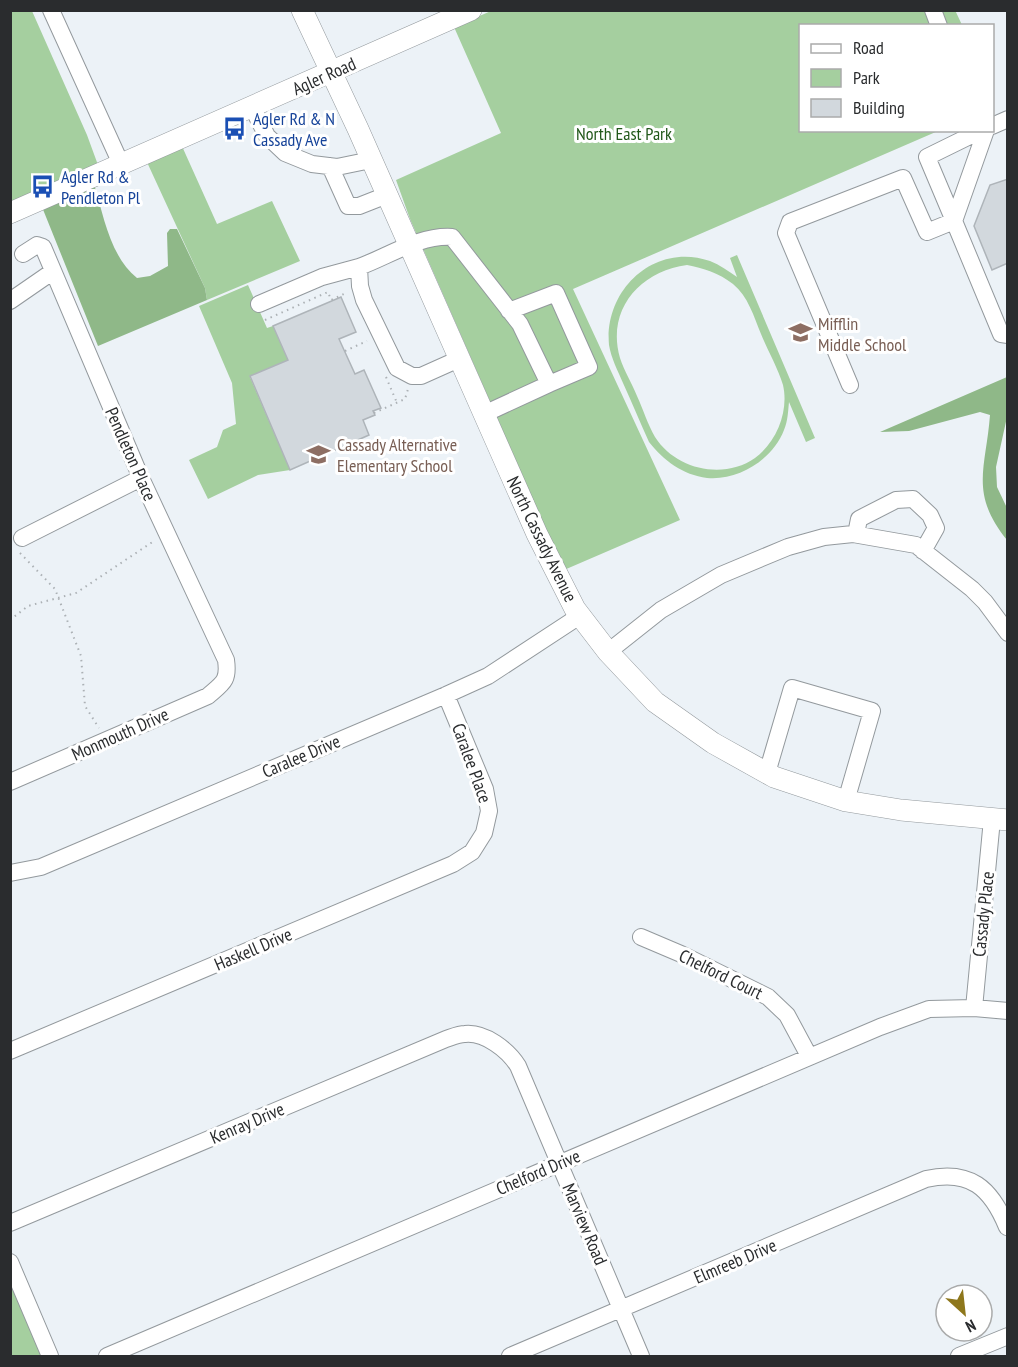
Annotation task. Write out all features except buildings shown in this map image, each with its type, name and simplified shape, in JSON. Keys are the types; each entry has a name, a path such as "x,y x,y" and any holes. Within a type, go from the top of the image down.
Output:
{"main road":[{"name":"North Cassady Avenue","path":"302,10 387,195 537,534 575,609 608,651 655,702 713,743 774,777 846,801 900,810 1000,820"},
{"name":"Agler Road","path":"10,213 471,10"}],"street":[{"path":"51,10 121,164"},
{"path":"252,107 267,136 285,153 312,164 337,167 371,160"},
{"path":"994,126 1008,119"},
{"path":"980,132 927,157 1001,334 1008,335"},
{"path":"850,385 786,233 790,222 903,178 927,232 954,221 983,132"},
{"path":"330,166 348,206 359,206 387,195"},
{"path":"262,312 322,277 359,267 438,236 452,237 520,324 549,384"},
{"name":"Pendleton Place","path":"23,254 37,245 43,247 141,478 226,660 228,670 226,681"},
{"path":"359,267 360,286 364,300 397,368 412,376 421,376 459,359"},
{"path":"10,301 52,272"},
{"path":"484,414 589,367 556,293 509,311"},
{"path":"20,544 141,478"},
{"path":"856,534 859,519 896,500 913,499 930,515 936,528 920,548"},
{"path":"608,651 661,610 721,575 788,546 824,537 856,534 920,548 953,572 979,596 1008,633"},
{"name":"Caralee Drive","path":"10,873 41,867 446,695 488,676 581,615"},
{"name":"Monmouth Drive","path":"10,782 208,696 226,681"},
{"path":"767,773 792,688 872,711 846,801"},
{"name":"Caralee Place","path":"446,695 485,789 489,811 484,833"},
{"name":"Cassady Place","path":"974,1008 1000,820"},
{"name":"Haskell Drive","path":"10,1051 453,864 472,852 484,833"},
{"name":"Chelford Court","path":"640,937 681,954 768,997 788,1014 809,1056"},
{"name":"Chelford Drive","path":"107,1356 880,1026 929,1009 974,1008 1008,1011"},
{"name":"Kenray Drive","path":"10,1223 446,1039 465,1034 485,1036"},
{"name":"Marview Road","path":"485,1036 518,1066 641,1356"},
{"name":"Elmreeb Drive","path":"510,1356 926,1179 944,1175 962,1177 984,1188 999,1209 1006,1227"},
{"path":"10,1262 50,1356"},
{"path":"959,1356 1008,1335"}],"path":[{"path":"262,312 328,292 331,300 349,292"},
{"path":"345,351 370,340"},
{"path":"383,372 397,403"},
{"path":"374,413 407,396 408,388"},
{"path":"10,620 28,606 76,593 152,542 168,535"},
{"path":"20,544 55,590 81,657 85,706 105,741"}],"green space":[{"name":"North East Park","path":"955,10 962,24 799,24 799,132 936,132 573,289 680,520 564,570 410,219 396,180 501,133 454,27 491,11"},
{"path":"11,11 32,11 98,165 11,203"},
{"path":"181,144 217,224 272,201 300,261 207,300 205,288 146,160"},
{"path":"94,184 109,235 120,259 128,269 137,278 150,276 168,266 167,233 170,229 177,229 205,288 207,300 98,346 42,207"},
{"path":"737,255 815,438 806,442 789,402 787,420 779,441 763,459 743,472 719,478 707,478 690,474 674,466 649,442 611,355 610,325 615,306 624,289 637,275 653,264 670,258 690,257 710,261 737,277 730,258","holes":["687,265 711,271 733,284 743,294 783,385 783,415 770,444 755,458 729,469 715,470 688,464 664,448 652,432 620,358 617,340 618,324 631,296 641,284 655,275"]},
{"path":"248,285 267,328 273,326 288,360 250,377 290,470 258,475 208,499 189,460 217,447 223,430 236,424 232,383 199,306"},
{"path":"1007,377 1007,417 996,467 997,487 1007,508 1007,540 995,523 984,494 984,465 990,415 980,412 909,431 880,432"},
{"path":"11,1285 41,1356 11,1356"}],"place":[{"name":"Agler Rd & N Cassady Ave","path":"235,128"},
{"name":"Agler Rd & Pendleton Pl","path":"43,186"},
{"name":"Mifflin Middle School","path":"800,333"},
{"name":"Cassady Alternative Elementary School","path":"319,454"}]}
